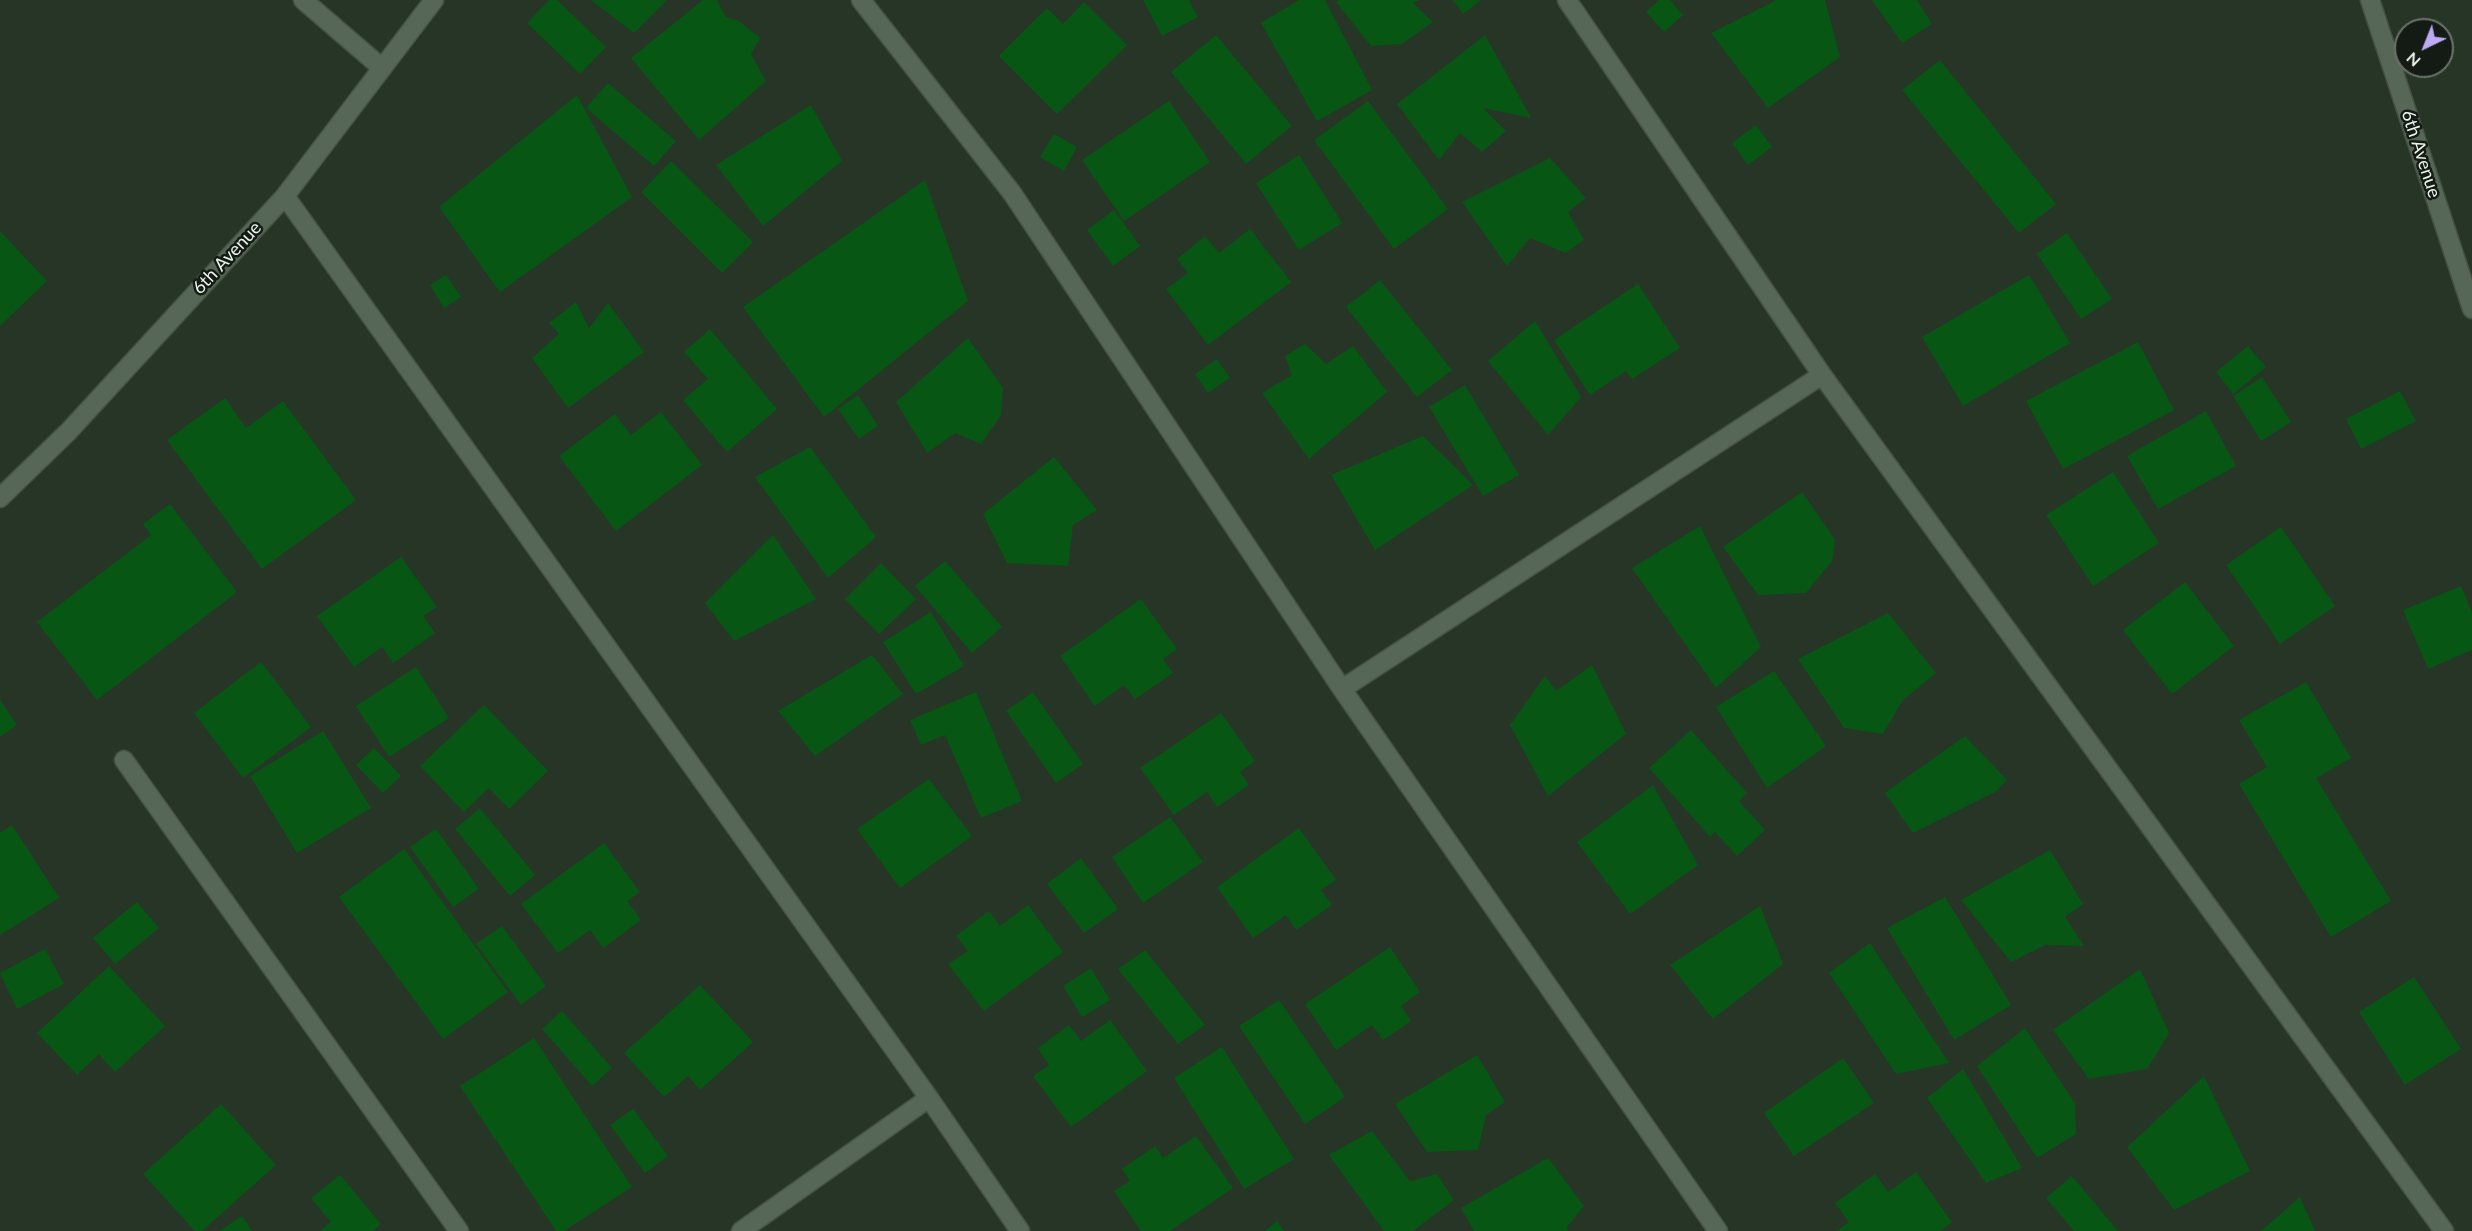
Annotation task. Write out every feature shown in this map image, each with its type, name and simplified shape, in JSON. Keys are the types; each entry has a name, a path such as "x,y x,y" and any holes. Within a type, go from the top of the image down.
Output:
{"street":[{"path":"303,0 382,68"},
{"name":"6th Avenue","path":"0,498 69,431 285,196 434,0"},
{"path":"861,0 1012,192 1342,689 1718,1231"},
{"path":"1567,0 1822,375 2444,1231"},
{"name":"6th Avenue","path":"2370,0 2472,309"},
{"path":"285,196 929,1098 1020,1231"},
{"path":"1342,689 1822,375"},
{"path":"124,760 459,1231"},
{"path":"741,1231 929,1098"}],"building":[{"path":"549,0 557,0 606,47 580,74 527,23"},
{"path":"591,0 667,0 634,33"},
{"path":"703,0 717,0 726,17 739,21 760,38 751,54 766,81 699,140 631,58"},
{"path":"1143,0 1189,0 1198,17 1162,36"},
{"path":"1299,0 1325,0 1372,90 1317,121 1261,23"},
{"path":"1339,0 1420,0 1413,3 1433,22 1402,44 1371,46 1336,2"},
{"path":"1453,0 1481,0 1463,14"},
{"path":"1659,0 1670,0 1683,15 1664,32 1646,12"},
{"path":"1777,0 1825,0 1840,57 1768,108 1711,33"},
{"path":"1872,0 1917,0 1932,24 1902,43"},
{"path":"1084,2 1127,45 1057,114 999,56 1047,8 1063,24"},
{"path":"1216,35 1292,126 1246,164 1171,72"},
{"path":"1485,35 1531,118 1483,108 1506,131 1482,152 1460,133 1439,160 1397,104"},
{"path":"1940,60 2056,204 2019,233 1902,90"},
{"path":"608,83 676,141 654,166 586,108"},
{"path":"577,95 632,197 500,292 439,207"},
{"path":"1169,101 1210,162 1124,221 1082,160"},
{"path":"1368,101 1448,209 1394,249 1314,140"},
{"path":"811,105 842,161 763,226 716,165"},
{"path":"1756,125 1772,147 1748,165 1732,143"},
{"path":"1054,134 1077,147 1064,171 1040,157"},
{"path":"1299,155 1342,223 1299,250 1256,183"},
{"path":"1550,158 1586,198 1568,212 1584,240 1566,253 1530,238 1507,266 1462,202"},
{"path":"671,161 753,242 722,273 641,192"},
{"path":"925,180 968,301 824,417 743,307"},
{"path":"1114,210 1140,246 1113,266 1087,230"},
{"path":"1250,229 1291,282 1208,345 1166,289 1188,273 1177,259 1205,236 1219,253"},
{"path":"0,231 47,281 0,326"},
{"path":"2067,233 2112,299 2081,319 2037,254"},
{"path":"446,275 461,297 444,308 430,285"},
{"path":"2029,275 2070,343 1963,406 1922,337"},
{"path":"1380,280 1452,370 1417,397 1346,307"},
{"path":"1638,284 1680,348 1632,379 1626,371 1590,395 1554,340"},
{"path":"576,302 589,328 608,303 644,352 568,408 532,358 559,334 549,323"},
{"path":"1535,321 1581,397 1548,435 1488,361"},
{"path":"710,329 777,409 727,452 683,400 708,379 684,352"},
{"path":"968,338 1003,388 1001,415 981,444 955,433 927,453 896,402"},
{"path":"2138,342 2174,410 2063,469 2026,401"},
{"path":"1305,344 1326,364 1353,346 1387,392 1309,459 1262,393 1292,375 1285,356"},
{"path":"2248,346 2266,367 2233,394 2216,372"},
{"path":"1217,359 1230,378 1208,393 1195,374"},
{"path":"2262,377 2291,422 2261,441 2233,396"},
{"path":"1465,385 1519,475 1483,496 1429,407"},
{"path":"2400,391 2416,421 2361,449 2346,419"},
{"path":"858,395 878,426 859,439 838,409"},
{"path":"225,398 246,428 283,401 356,500 262,569 167,440"},
{"path":"2206,411 2236,466 2158,509 2127,456"},
{"path":"661,412 702,465 616,531 559,456 615,414 631,435"},
{"path":"1423,436 1473,485 1375,550 1331,475"},
{"path":"810,447 876,537 828,578 755,477"},
{"path":"1054,457 1097,510 1073,525 1068,566 1007,563 983,514"},
{"path":"2113,472 2159,543 2093,586 2046,515"},
{"path":"1802,492 1835,540 1832,561 1806,593 1758,595 1723,547"},
{"path":"170,504 237,592 97,700 37,622 151,535 143,524"},
{"path":"1700,526 1761,647 1716,688 1632,568"},
{"path":"2281,527 2335,606 2280,644 2226,565"},
{"path":"773,535 816,599 734,641 705,603"},
{"path":"401,557 437,607 423,616 435,633 393,663 382,647 354,667 317,616"},
{"path":"945,561 1002,627 972,653 915,586"},
{"path":"881,563 916,599 879,634 845,599"},
{"path":"2185,582 2234,646 2172,694 2123,630"},
{"path":"2461,586 2472,612 2472,650 2428,669 2403,610"},
{"path":"1141,599 1177,649 1163,659 1173,673 1135,699 1124,685 1095,706 1060,656"},
{"path":"931,612 964,666 916,694 883,642"},
{"path":"1888,613 1936,673 1902,701 1883,734 1844,728 1798,659"},
{"path":"872,655 903,694 815,756 778,711"},
{"path":"261,662 311,727 243,778 194,713"},
{"path":"1592,665 1626,734 1548,796 1510,725 1545,676 1556,691"},
{"path":"416,667 449,718 389,757 356,706"},
{"path":"1774,671 1826,746 1767,788 1716,707"},
{"path":"2306,682 2351,758 2316,778 2391,901 2331,937 2239,784 2267,767 2239,720"},
{"path":"976,692 1022,801 981,818 945,735 921,745 910,720"},
{"path":"1033,692 1083,764 1056,783 1006,711"},
{"path":"0,700 17,725 0,737"},
{"path":"484,705 548,771 509,809 489,788 464,812 420,766"},
{"path":"1221,713 1255,761 1240,772 1249,785 1217,807 1207,792 1174,815 1140,768"},
{"path":"1691,730 1747,793 1739,801 1765,830 1737,856 1715,832 1710,837 1649,768"},
{"path":"323,731 371,808 297,853 250,776"},
{"path":"1965,736 2007,780 1995,792 1913,833 1885,793"},
{"path":"374,748 401,776 383,793 356,765"},
{"path":"929,779 972,836 900,888 857,829"},
{"path":"1653,785 1698,865 1630,914 1577,842"},
{"path":"480,808 535,875 510,896 455,829"},
{"path":"1170,817 1203,862 1143,903 1112,857"},
{"path":"12,825 59,898 0,935 0,833"},
{"path":"1299,828 1336,880 1321,890 1332,905 1296,930 1286,915 1253,938 1217,887"},
{"path":"436,829 479,889 453,907 410,847"},
{"path":"604,843 640,892 627,901 641,920 603,948 590,930 558,953 521,904"},
{"path":"404,849 508,992 443,1039 339,897"},
{"path":"2050,850 2083,904 2065,917 2084,946 2045,945 2011,962 1961,900"},
{"path":"1081,858 1118,909 1084,933 1047,884"},
{"path":"1945,897 2011,1005 1954,1040 1887,928"},
{"path":"137,902 159,928 115,964 93,938"},
{"path":"1028,905 1063,952 984,1011 948,964 968,951 956,936 989,911 1000,926"},
{"path":"1760,906 1783,964 1713,1019 1670,965"},
{"path":"502,926 546,986 521,1005 476,944"},
{"path":"1870,943 1949,1063 1896,1074 1829,973"},
{"path":"1390,947 1420,992 1401,1006 1411,1021 1383,1040 1372,1025 1336,1050 1305,1004"},
{"path":"45,949 64,984 17,1009 0,973"},
{"path":"1145,950 1205,1025 1178,1044 1118,969"},
{"path":"109,966 165,1026 115,1072 99,1054 77,1075 37,1033"},
{"path":"1091,968 1110,1000 1082,1017 1063,986"},
{"path":"2140,969 2169,1033 2147,1069 2089,1079 2053,1030"},
{"path":"2414,977 2461,1049 2405,1085 2359,1012"},
{"path":"700,985 753,1042 700,1090 688,1076 664,1097 624,1053"},
{"path":"1279,1000 1345,1097 1305,1124 1239,1026"},
{"path":"562,1011 612,1068 592,1086 542,1029"},
{"path":"1110,1020 1147,1071 1071,1127 1033,1076 1049,1065 1038,1048 1069,1025 1081,1041"},
{"path":"2025,1028 2075,1103 2076,1134 2037,1158 1977,1066"},
{"path":"534,1038 632,1187 564,1231 556,1231 460,1086"},
{"path":"1222,1047 1294,1159 1244,1189 1174,1078"},
{"path":"1477,1055 1505,1102 1486,1115 1478,1150 1427,1152 1395,1104"},
{"path":"1843,1058 1874,1103 1794,1156 1764,1113"},
{"path":"1963,1069 2022,1168 1986,1183 1927,1098"},
{"path":"2204,1076 2250,1171 2174,1210 2127,1147"},
{"path":"221,1104 276,1165 202,1231 195,1231 143,1174"},
{"path":"633,1109 668,1156 645,1173 610,1125"},
{"path":"1372,1131 1410,1181 1437,1174 1454,1200 1413,1231 1384,1231 1329,1155"},
{"path":"1196,1136 1233,1188 1170,1231 1141,1231 1114,1191 1130,1181 1122,1169 1155,1146 1163,1158"},
{"path":"1548,1158 1584,1206 1567,1227 1568,1231 1474,1231 1461,1208"},
{"path":"1916,1172 1952,1222 1940,1231 1837,1231 1849,1222 1835,1203 1875,1174 1888,1192"},
{"path":"340,1175 381,1224 373,1231 320,1231 331,1222 311,1198"},
{"path":"2072,1176 2118,1231 2074,1231 2046,1198"},
{"path":"2300,1197 2315,1231 2261,1231"},
{"path":"242,1216 252,1231 219,1231"},
{"path":"1277,1221 1284,1231 1265,1231"}]}
